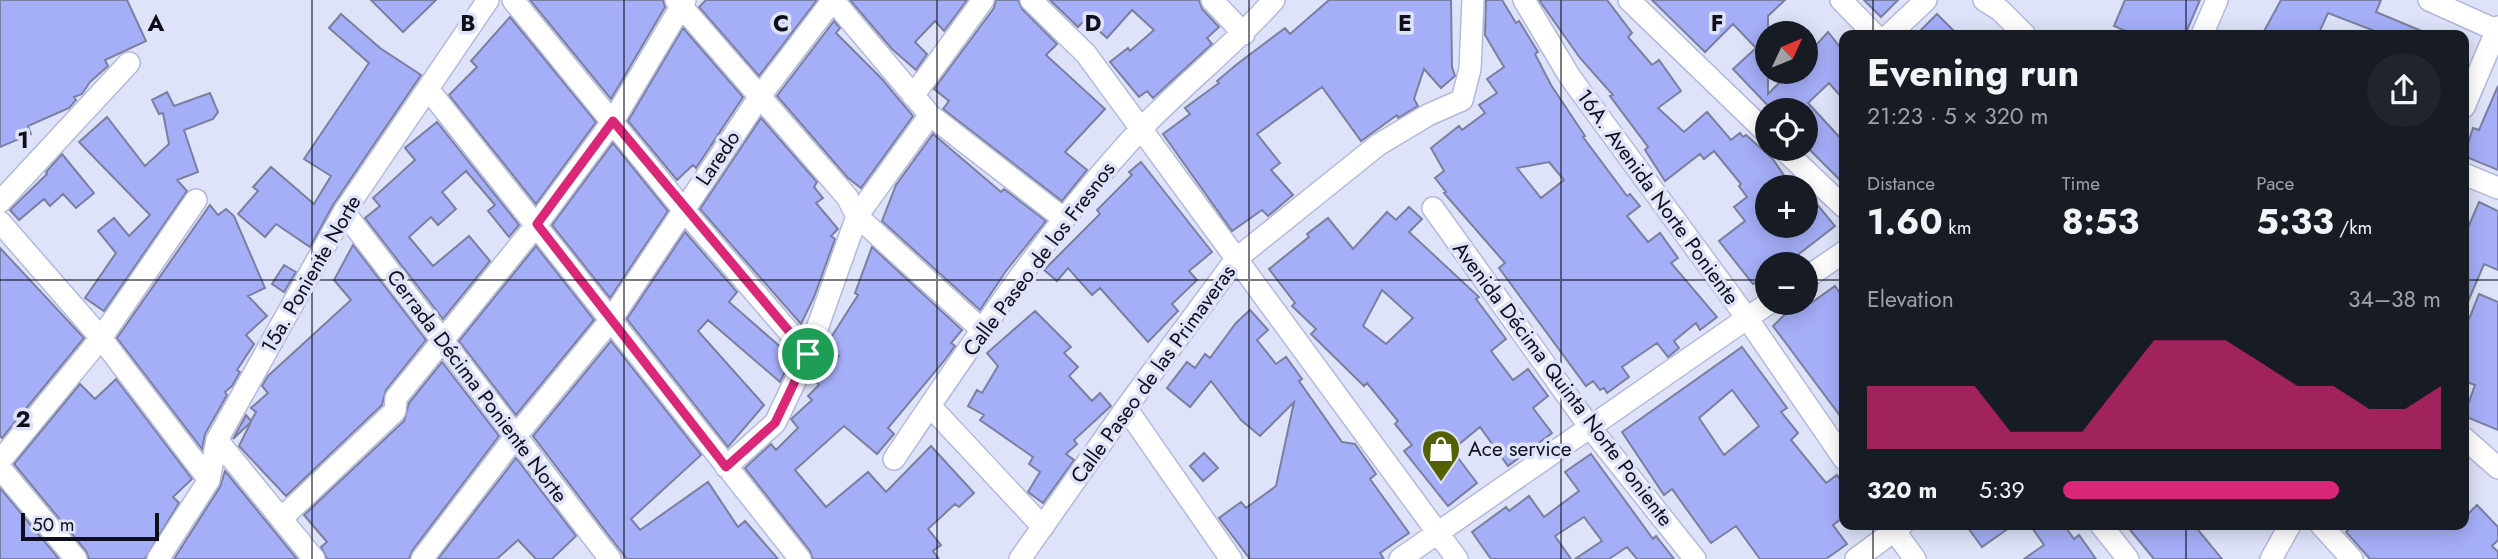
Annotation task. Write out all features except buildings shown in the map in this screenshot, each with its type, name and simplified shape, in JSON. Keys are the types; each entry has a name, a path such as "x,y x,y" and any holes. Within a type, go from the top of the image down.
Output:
{"street":[{"name":"15a. Poniente Norte","path":"158,559 209,480 217,440 344,212 488,0"},
{"path":"513,0 683,209 808,354"},
{"path":"833,0 930,115 1064,219"},
{"name":"Laredo","path":"422,559 515,437 610,321 760,96 833,0"},
{"path":"913,96 983,0"},
{"path":"1031,0 1086,54 1457,559"},
{"path":"1212,0 1244,34"},
{"name":"Calle Paseo de los Fresnos","path":"894,459 982,330 1064,219 1141,130 1244,34 1274,0"},
{"name":"Calle Paseo de las Primaveras","path":"1020,559 1126,408 1236,259 1378,145 1428,115 1462,100 1470,69 1473,0"},
{"name":"16A. Avenida Norte Poniente","path":"1524,0 1570,77 1747,318 1839,452"},
{"path":"1629,0 1755,121"},
{"path":"1841,0 1870,30"},
{"path":"1894,30 1926,0"},
{"path":"2204,30 2217,0"},
{"path":"2429,0 2497,30 2469,95"},
{"path":"283,517 395,411 396,398 442,337 537,224 613,121 681,2 847,197 857,216 982,330"},
{"path":"1992,5 2020,30"},
{"path":"0,202 129,63"},
{"path":"428,89 537,224 794,557"},
{"path":"726,467 775,423 808,354 857,216 930,115"},
{"path":"1796,161 1839,202"},
{"path":"2469,176 2498,188"},
{"path":"0,461 101,338 196,200"},
{"name":"Avenida Décima Quinta Norte Poniente","path":"1433,208 1589,426 1695,559"},
{"name":"Cerrada Décima Poniente Norte","path":"344,212 610,559"},
{"path":"0,222 101,338 209,480"},
{"path":"1818,269 1839,255"},
{"path":"1400,559 1755,313"},
{"path":"930,407 1044,527"},
{"path":"1126,408 1231,559"},
{"path":"217,440 283,517 314,559"},
{"path":"2469,442 2498,468"},
{"path":"0,468 76,559"},
{"path":"1856,559 1891,530"},
{"path":"1897,530 1915,559"},
{"path":"2105,530 2128,559"},
{"path":"2271,559 2287,530"},
{"path":"2326,530 2352,559"}],"place":[{"name":"Ace service","path":"1441,483"}],"route":[{"path":"613,121 683,209 808,354 775,423 726,467 537,224 613,121"}]}
